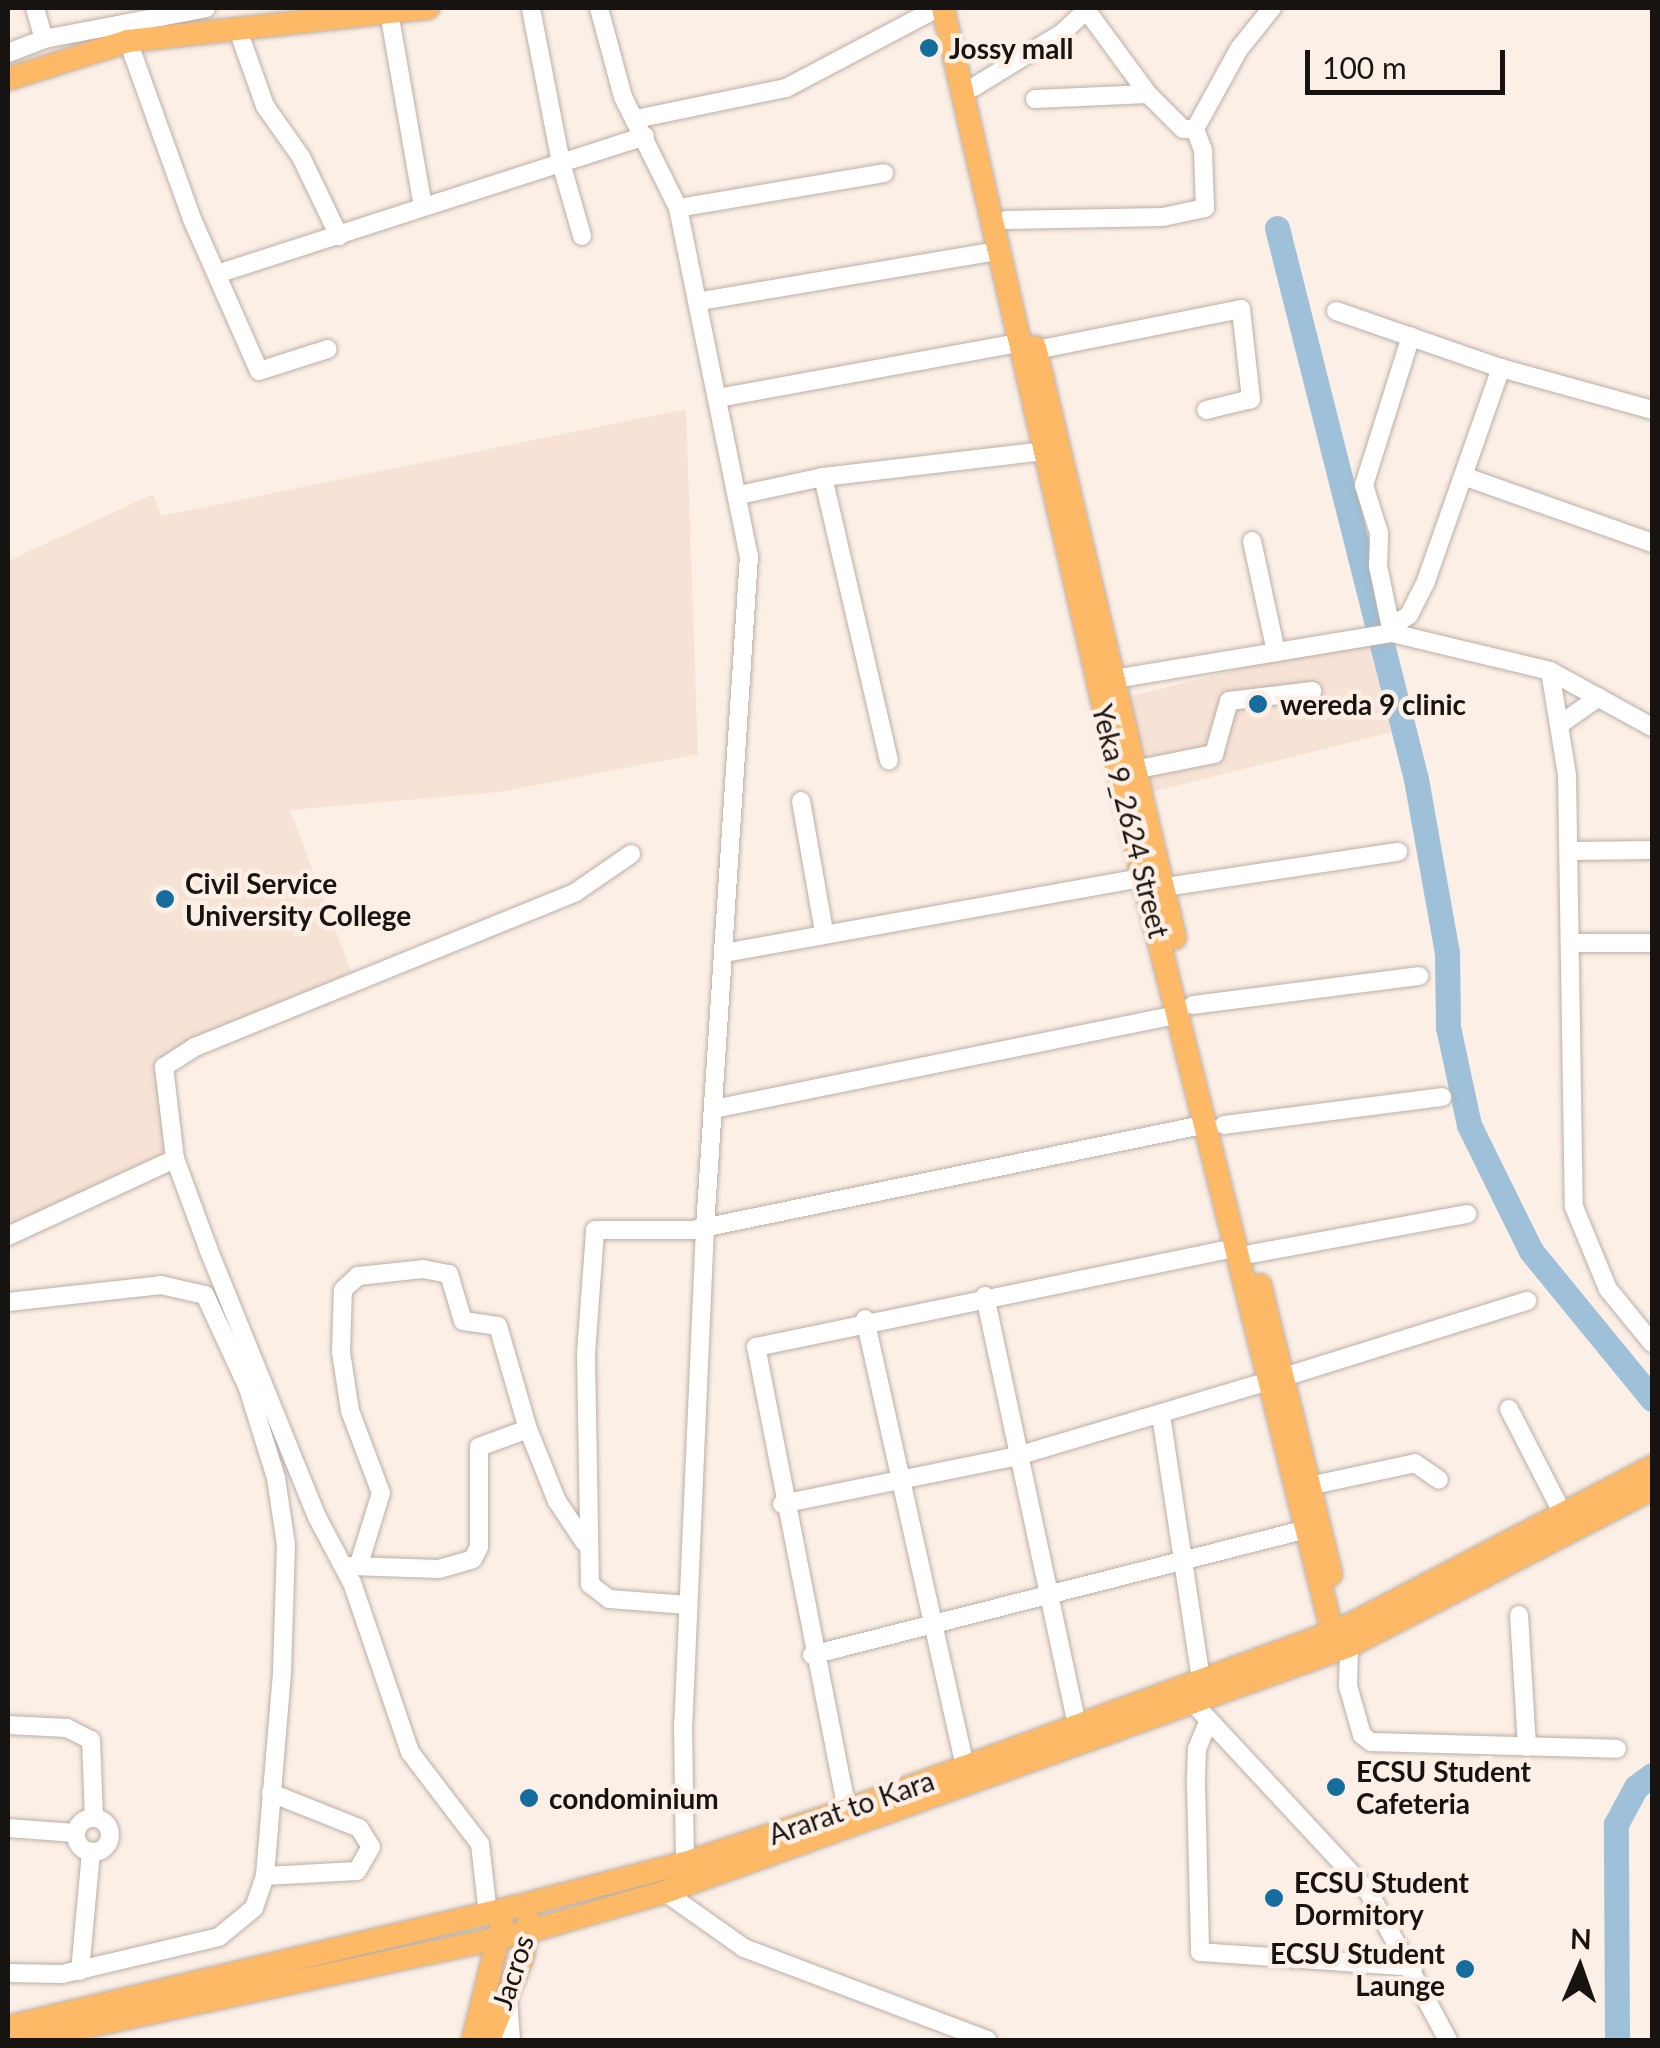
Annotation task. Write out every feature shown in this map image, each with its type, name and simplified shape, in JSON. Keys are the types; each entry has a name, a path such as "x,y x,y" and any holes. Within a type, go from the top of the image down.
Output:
{"main road":[{"path":"8,80 128,41 428,8"},
{"name":"Yeka 9_2624 Street","path":"940,8 1114,679 1153,882"},
{"name":"Yeka 9_2624 Street","path":"956,8 1006,220 1044,450 1216,1125 1243,1251 1309,1486 1324,1576 1342,1645"},
{"name":"Yeka 9_2624 Street","path":"1276,1379 1303,1530 1324,1576"},
{"name":"Ararat to Kara","path":"1474,1574 1563,1514 1652,1467"},
{"name":"Ararat to Kara","path":"8,2026 496,1912 685,1863 847,1810 1201,1715 1474,1574 1652,1489"},
{"name":"Ararat to Kara","path":"24,2040 527,1932 665,1892 967,1777 1078,1726 1201,1680 1342,1645"},
{"name":"Jacros","path":"489,2040 508,1997 527,1932 531,1903"},
{"name":"Jacros","path":"473,2040 501,1935 496,1912"}],"street":[{"path":"36,8 44,38"},
{"path":"8,52 44,38 206,8"},
{"path":"531,8 562,163 582,236"},
{"path":"599,8 623,97 646,136 678,208 701,301 739,495 750,584 705,1227 688,1605 685,1863"},
{"path":"636,119 786,88 940,8"},
{"path":"1006,220 1199,213 1208,194 1195,129 1239,48 1272,8"},
{"path":"974,87 1088,9 1148,94 1183,129 1195,129"},
{"path":"390,12 423,206"},
{"path":"238,30 265,106 301,157 339,236"},
{"path":"128,41 217,274 259,371 328,349"},
{"path":"1035,99 1148,94"},
{"path":"217,274 646,136"},
{"path":"678,208 884,173"},
{"path":"701,301 1001,250"},
{"path":"718,398 1241,309 1251,398 1206,410"},
{"path":"1336,311 1501,368 1652,410"},
{"path":"1388,631 1380,578 1380,533 1364,485 1411,336"},
{"path":"1114,679 1388,631 1415,606 1466,478 1501,368"},
{"path":"739,495 823,476 1044,450"},
{"path":"823,476 889,760"},
{"path":"1466,478 1652,543"},
{"path":"1252,541 1276,652"},
{"path":"1388,631 1550,671 1652,727"},
{"path":"1550,671 1562,723 1569,851 1574,1207 1608,1288 1652,1343"},
{"path":"1134,770 1214,754 1230,701 1312,691"},
{"path":"1562,723 1599,697"},
{"path":"801,801 824,932"},
{"path":"1569,851 1652,850"},
{"path":"724,953 824,932 1153,882 1398,852"},
{"path":"496,1912 480,1844 410,1752 352,1566 274,1415 175,1159 164,1066 195,1048 576,892 631,854"},
{"path":"1571,943 1652,943"},
{"path":"714,1109 1186,1010 1419,976"},
{"path":"688,1605 596,1594 585,1543 592,1234 705,1227 1216,1125 1442,1097"},
{"path":"8,1236 175,1159"},
{"path":"847,1810 782,1504 756,1347 985,1296 1466,1214"},
{"path":"352,1566 381,1492 350,1411 340,1322 348,1281 423,1269 450,1274 463,1321 498,1326 528,1429 558,1501 585,1543"},
{"path":"8,1302 161,1285 187,1286 214,1306 248,1388 282,1510 282,1673 265,1876 254,1908 220,1937 80,1971 8,1973"},
{"path":"985,1296 1078,1726"},
{"path":"782,1504 897,1484 1017,1456 1527,1301"},
{"path":"865,1320 928,1626 967,1777"},
{"path":"1508,1409 1563,1514"},
{"path":"1161,1415 1201,1680"},
{"path":"352,1566 439,1569 474,1558 479,1547 479,1446 528,1429"},
{"path":"1309,1486 1415,1464 1440,1480"},
{"path":"812,1655 1303,1530"},
{"path":"1519,1616 1527,1747"},
{"path":"1342,1645 1362,1735 1372,1742 1617,1749"},
{"path":"1201,1715 1196,1784 1200,1952 1413,1967"},
{"path":"1201,1715 1368,1891 1413,1967 1448,2040"},
{"path":"8,1725 67,1728 91,1740 94,1818 110,1837 91,1852"},
{"path":"265,1876 357,1870 371,1846 359,1828 271,1793"},
{"path":"8,1828 75,1833 94,1818"},
{"path":"75,1833 91,1852 80,1971"},
{"path":"665,1892 744,1948 987,2040"},
{"path":"508,1997 512,2040"}],"shaded area":[{"name":"Civil Service University College","path":"686,409 698,754 500,792 290,810 357,987 169,1068 183,1165 8,1229 8,561 153,494 161,516"},
{"name":"wereda 9 clinic","path":"1380,634 1404,729 1142,794 1118,699"}],"waterway":[{"path":"1277,228 1416,779 1447,953 1448,1027 1469,1125 1531,1251 1652,1399"},
{"path":"1617,2040 1616,1824 1636,1787 1652,1775"}],"place":[{"name":"Jossy mall","path":"929,48"},
{"name":"wereda 9 clinic","path":"1258,704"},
{"name":"Civil Service University College","path":"165,899"},
{"name":"ECSU Student Cafeteria","path":"1336,1787"},
{"name":"condominium","path":"529,1798"},
{"name":"ECSU Student Dormitory","path":"1274,1898"},
{"name":"ECSU Student Launge","path":"1465,1969"}]}
